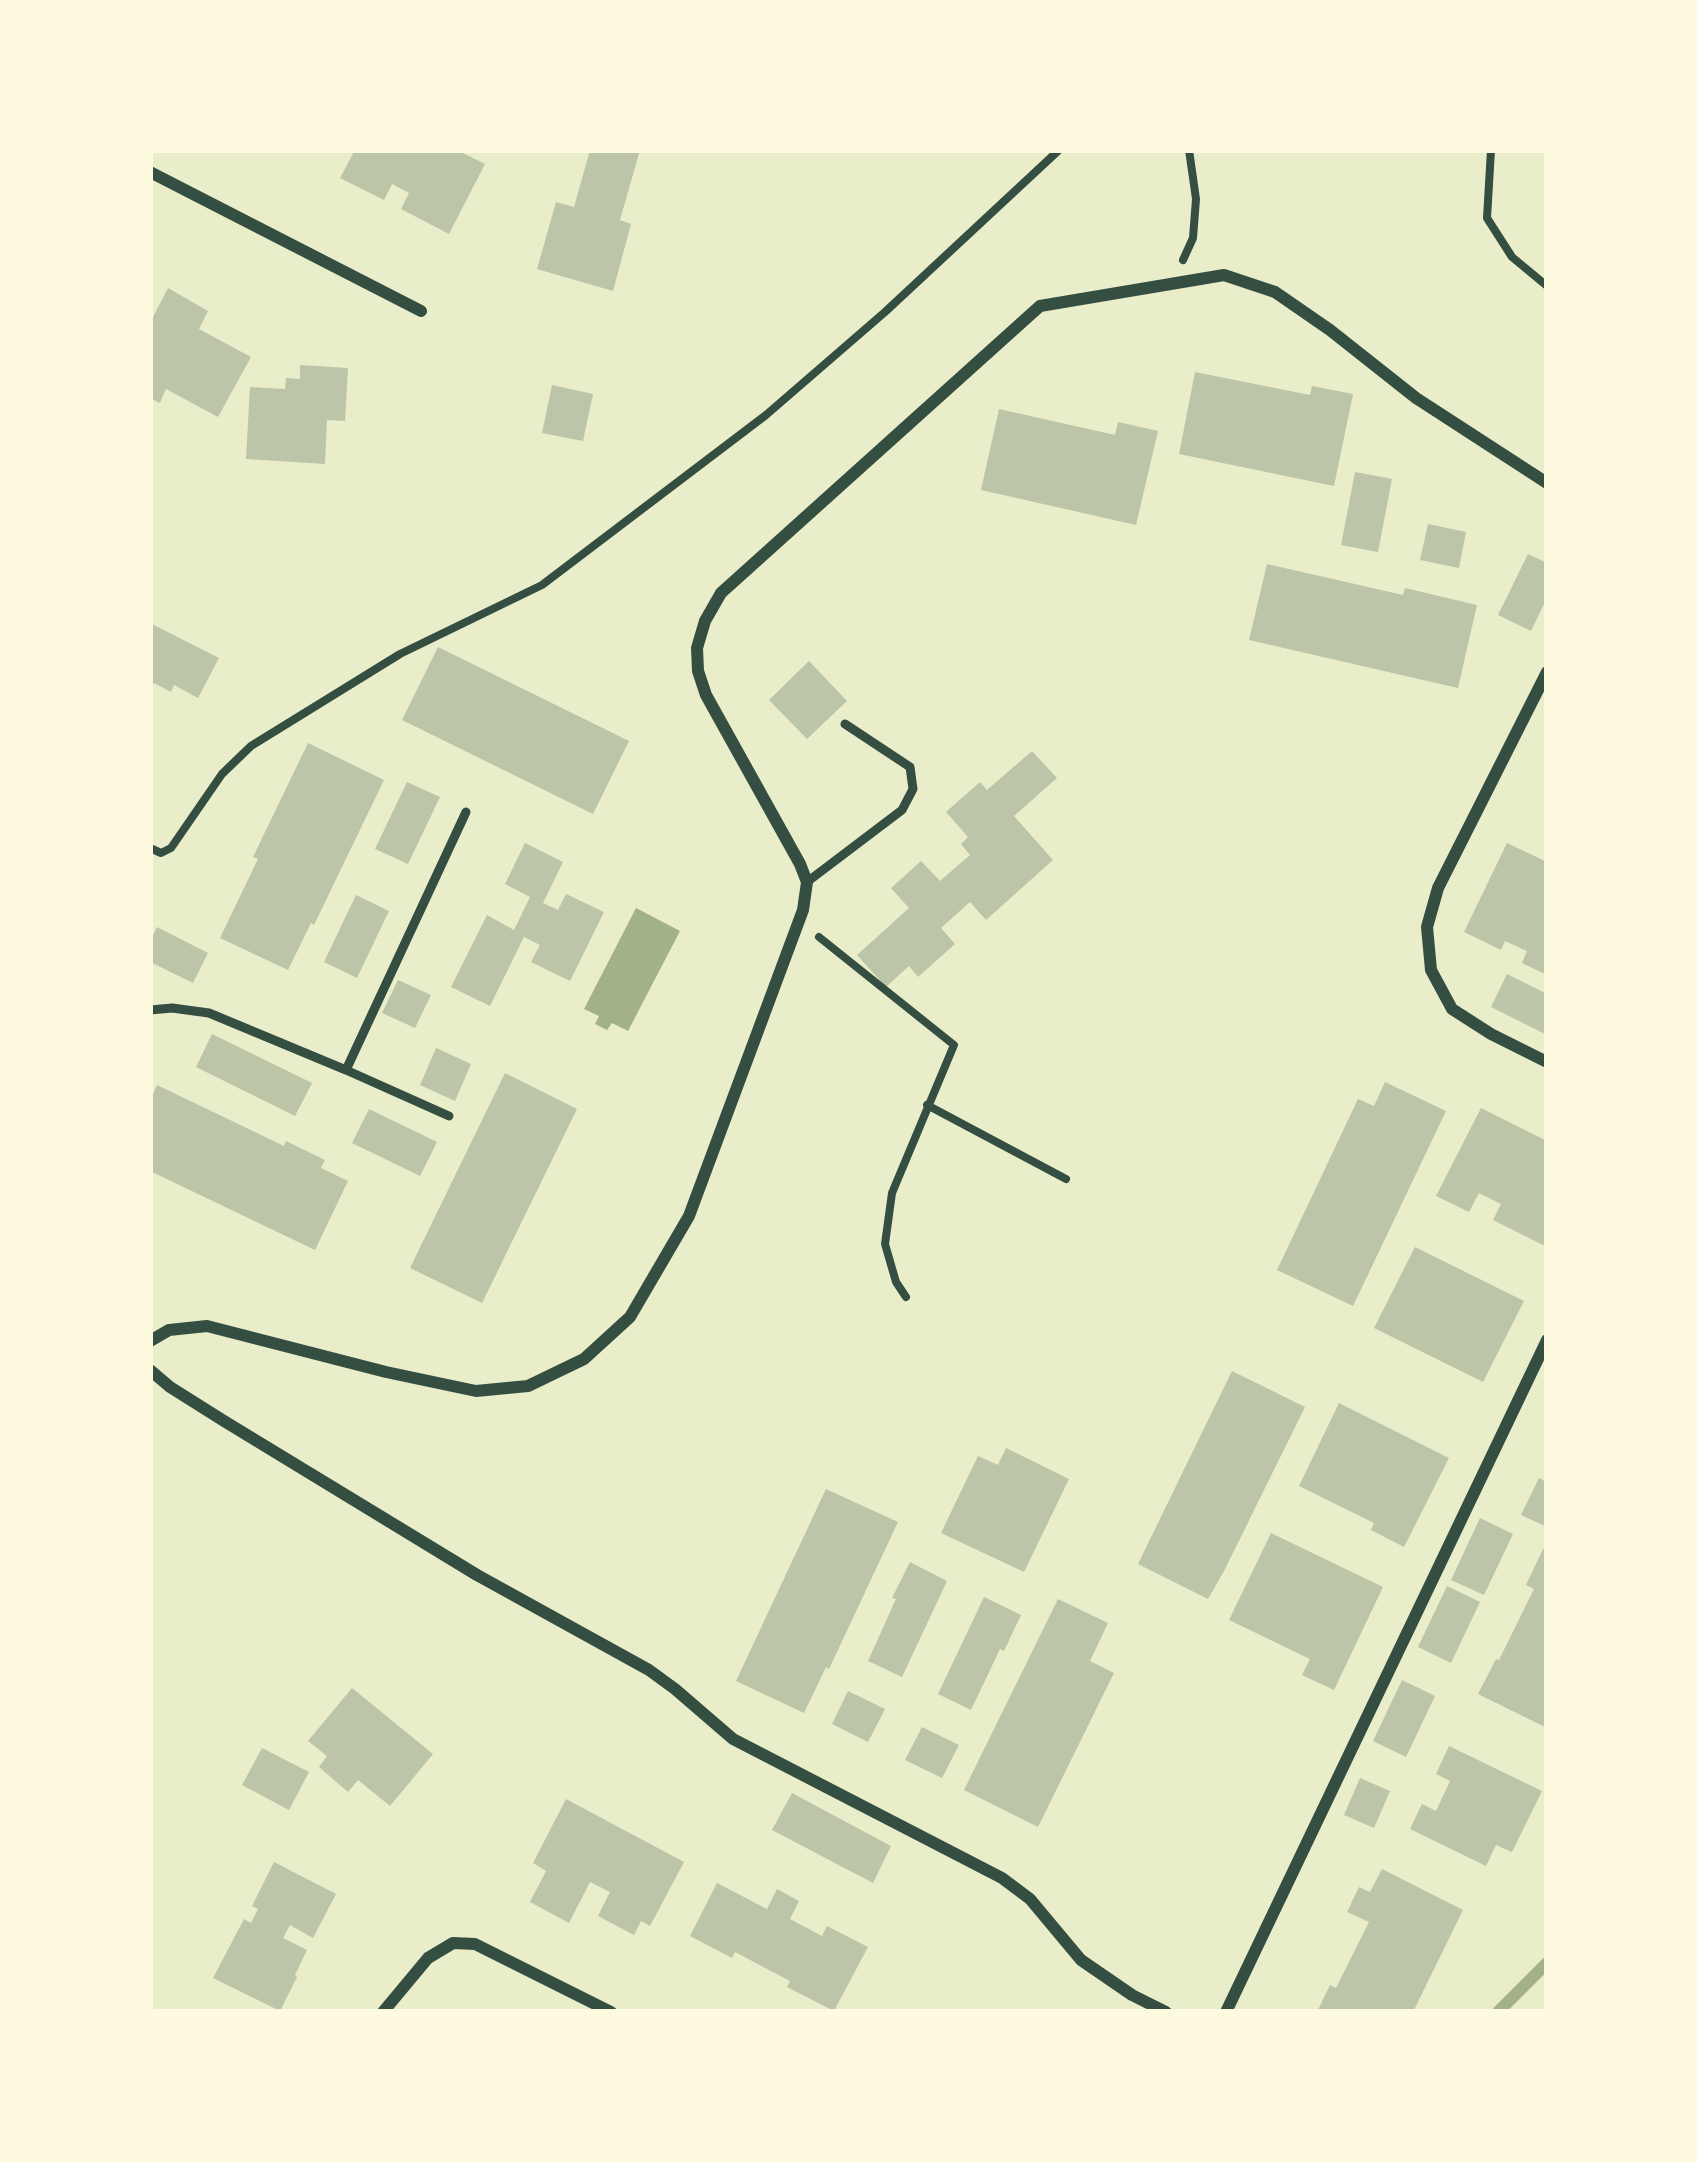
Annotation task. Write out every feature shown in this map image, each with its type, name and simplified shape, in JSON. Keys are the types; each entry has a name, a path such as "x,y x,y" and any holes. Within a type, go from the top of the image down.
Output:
{"street":[{"path":"150,172 421,310"},
{"path":"150,1341 169,1330 207,1326 476,1391 528,1385 584,1359 630,1316 689,1216 800,921 807,882 706,695 697,648 705,621 722,593 1040,306 1224,275 1275,292 1416,398 1547,483"},
{"path":"1547,672 1438,888 1427,927 1431,970 1453,1009 1547,1062"},
{"path":"1226,2012 1547,1340"},
{"path":"150,1370 224,1421 477,1575 649,1670 733,1739 1002,1878 1030,1899 1081,1960 1166,2012"},
{"path":"383,2012 428,1958 452,1943 475,1944 611,2012"}],"lane":[{"path":"807,882 902,810 913,789 910,767 845,724"},
{"path":"346,1070 466,812"},
{"path":"150,1010 209,1012 449,1117"}],"path":[{"path":"150,848 161,853 171,848 222,775 251,746 400,654 542,585 766,415 1059,150"},
{"path":"1173,283 1193,238 1196,199 1189,150"},
{"path":"1491,150 1487,218 1512,257 1547,286"},
{"path":"800,921 954,1046 892,1193 885,1244 896,1282 906,1297"},
{"path":"927,1105 1066,1179"}],"shaded area":[{"path":"636,908 680,931 628,1031 612,1023 607,1030 595,1024 599,1016 584,1009"}],"building":[{"path":"355,150 457,150 485,164 449,234 401,209 409,193 392,184 384,200 340,178"},
{"path":"590,150 640,150 620,220 631,224 613,291 537,269 556,202 574,207"},
{"path":"168,288 208,311 199,329 251,357 218,417 166,389 160,403 150,398 150,323"},
{"path":"300,365 348,368 345,421 327,420 325,464 246,459 250,387 285,389 286,378 300,379"},
{"path":"1195,372 1310,395 1312,386 1353,394 1334,486 1179,454"},
{"path":"552,385 593,394 583,441 542,433"},
{"path":"999,409 1115,435 1118,422 1158,431 1136,525 981,490"},
{"path":"1355,472 1392,479 1378,552 1341,545"},
{"path":"1428,524 1466,532 1459,568 1420,560"},
{"path":"1528,554 1547,563 1547,598 1531,631 1498,615"},
{"path":"1267,564 1403,595 1405,588 1477,605 1458,688 1249,640"},
{"path":"150,623 219,658 198,698 174,685 171,692 154,683 150,691"},
{"path":"438,647 629,741 593,814 402,720"},
{"path":"809,661 847,701 807,739 769,700"},
{"path":"308,743 384,780 288,970 220,938"},
{"path":"1032,751 1057,778 1014,816 1053,860 986,920 970,902 941,928 955,944 918,977 909,966 886,987 857,955 909,908 891,888 921,861 940,881 970,855 961,844 968,837 946,812 980,782 987,790"},
{"path":"407,782 440,797 408,864 375,849"},
{"path":"525,843 563,862 543,903 558,910 566,894 604,912 570,981 531,962 540,945 524,937 490,1006 451,987 487,915 514,930 530,897 505,884"},
{"path":"1507,843 1547,862 1547,975 1522,963 1527,951 1505,941 1501,950 1464,932"},
{"path":"356,895 389,911 357,978 324,962"},
{"path":"157,927 208,953 193,983 150,962 150,941"},
{"path":"1507,974 1547,994 1547,1035 1491,1007"},
{"path":"398,980 431,995 415,1028 382,1013"},
{"path":"212,1034 312,1083 295,1116 196,1067"},
{"path":"436,1048 471,1064 455,1101 420,1085"},
{"path":"505,1073 577,1109 482,1303 410,1268"},
{"path":"1385,1082 1446,1111 1353,1306 1277,1270 1358,1099 1374,1106"},
{"path":"157,1085 284,1146 286,1141 325,1160 321,1168 348,1181 315,1250 150,1171 150,1100"},
{"path":"1481,1108 1547,1141 1547,1247 1493,1220 1501,1204 1479,1193 1469,1212 1436,1196"},
{"path":"369,1109 437,1142 420,1176 352,1143"},
{"path":"1415,1247 1524,1301 1483,1382 1374,1328"},
{"path":"1232,1371 1305,1407 1208,1599 1138,1564"},
{"path":"1339,1403 1449,1458 1404,1547 1371,1530 1374,1523 1299,1486"},
{"path":"1006,1448 1069,1479 1024,1572 941,1533 978,1456 998,1465"},
{"path":"1539,1478 1547,1482 1547,1527 1521,1515"},
{"path":"826,1489 898,1522 804,1713 736,1681"},
{"path":"1480,1518 1513,1534 1484,1595 1451,1580"},
{"path":"1271,1533 1383,1587 1334,1690 1302,1675 1310,1659 1229,1620"},
{"path":"1543,1549 1547,1551 1547,1728 1478,1694 1534,1589 1526,1585"},
{"path":"910,1562 947,1581 902,1677 868,1661"},
{"path":"1447,1586 1480,1602 1451,1663 1418,1647"},
{"path":"984,1597 1021,1615 971,1710 938,1694"},
{"path":"1058,1599 1108,1623 1090,1661 1114,1673 1038,1827 964,1790"},
{"path":"1402,1680 1435,1696 1406,1757 1373,1741"},
{"path":"352,1688 433,1754 390,1806 358,1780 348,1792 319,1767 327,1756 308,1741"},
{"path":"848,1691 885,1709 868,1742 832,1724"},
{"path":"922,1727 959,1745 942,1778 905,1760"},
{"path":"1449,1746 1542,1791 1512,1852 1496,1845 1486,1866 1410,1829 1422,1804 1436,1811 1450,1781 1436,1774"},
{"path":"262,1748 309,1772 289,1810 242,1785"},
{"path":"1360,1778 1390,1791 1374,1828 1344,1815"},
{"path":"792,1793 891,1846 873,1883 772,1830"},
{"path":"566,1799 684,1862 650,1926 641,1921 634,1935 598,1916 610,1892 590,1882 569,1923 530,1902 546,1871 533,1863"},
{"path":"274,1862 336,1894 313,1938 290,1925 283,1938 307,1950 280,2011 213,1978 244,1919 251,1923 258,1909 252,1906"},
{"path":"1382,1869 1463,1910 1413,2012 1317,2012 1330,1985 1336,1988 1369,1922 1347,1912 1359,1887 1370,1892"},
{"path":"717,1883 767,1909 777,1889 799,1901 790,1919 822,1936 827,1926 868,1947 834,2011 735,1952 732,1958 690,1936"}],"waterway":[{"path":"1498,2012 1547,1963"}]}
